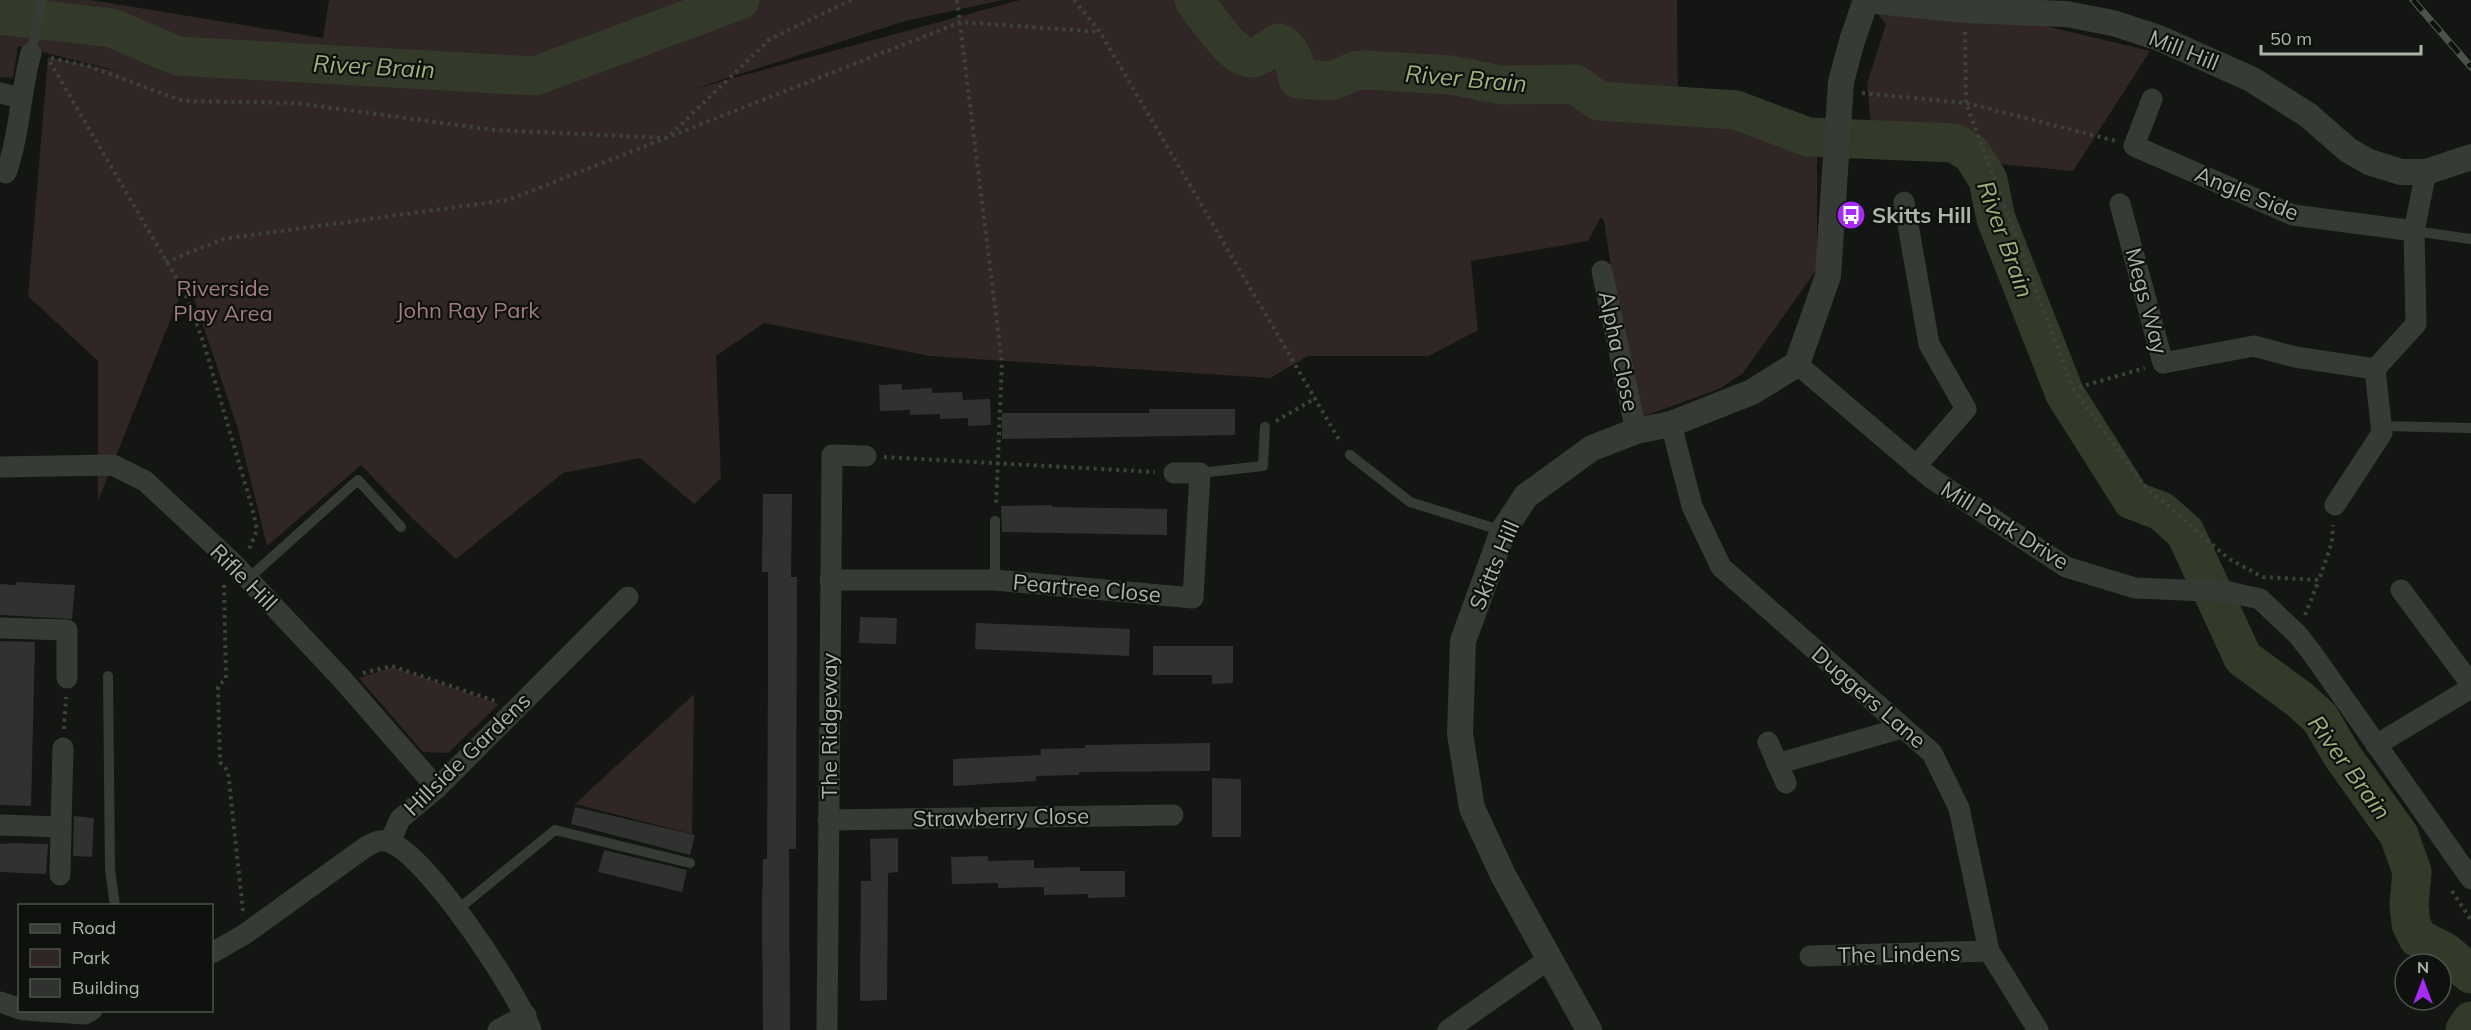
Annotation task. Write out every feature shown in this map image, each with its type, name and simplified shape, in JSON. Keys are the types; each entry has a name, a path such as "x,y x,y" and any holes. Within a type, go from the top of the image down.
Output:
{"street":[{"name":"Mill Hill","path":"1866,0 1965,10 2047,7 2113,23 2158,38 2251,79 2308,115 2348,150 2368,162 2401,172 2426,172 2471,157"},
{"path":"1797,364 1828,276 1835,159 1842,91 1852,40 1866,0"},
{"path":"6,172 15,146 21,98 31,53"},
{"path":"0,93 21,98"},
{"path":"2134,146 2152,99"},
{"name":"Angle Side","path":"2134,146 2293,215 2414,231"},
{"path":"2335,505 2382,433 2375,369 2416,324 2414,231 2426,172"},
{"path":"1904,202 1929,345 1966,409 1916,466"},
{"name":"Megs Way","path":"2120,204 2163,363 2254,346 2295,357 2375,369"},
{"name":"Alpha Close","path":"1602,271 1636,431"},
{"name":"Skitts Hill","path":"1589,1030 1503,874 1472,808 1460,734 1463,641 1503,531 1526,496 1592,448 1636,431 1671,424 1752,392 1797,364"},
{"name":"Mill Park Drive","path":"1797,364 1916,466 2066,567 2135,588 2178,592 2229,592 2260,599 2297,634 2471,879"},
{"name":"Duggers Lane","path":"1671,424 1692,506 1721,567 1932,753 1959,808 1989,951 2038,1030"},
{"name":"The Ridgeway","path":"827,1030 832,455 866,456"},
{"name":"Rifle Hill","path":"0,467 113,465 145,482 248,579 342,679 436,788"},
{"path":"1174,472 1200,472"},
{"name":"Peartree Close","path":"830,580 995,580 1192,598 1200,472"},
{"path":"2376,745 2471,686 2401,590"},
{"name":"Hillside Gardens","path":"390,842 400,819 436,788 518,709 628,597"},
{"path":"0,628 67,630 66,678"},
{"path":"1768,742 1781,774 1902,728"},
{"path":"60,875 63,748"},
{"name":"Strawberry Close","path":"828,820 1173,815"},
{"path":"0,825 61,827"},
{"path":"213,952 245,934 367,846 380,840 390,842 411,855 483,944 529,1023 498,1030"},
{"name":"The Lindens","path":"1810,956 1989,951"},
{"path":"1448,1030 1549,959"},
{"path":"0,1002 18,1008"},
{"path":"45,1012 86,1014 91,1012"}],"lane":[{"path":"31,53 42,0"},
{"path":"2414,231 2471,239"},
{"path":"2381,426 2471,428"},
{"path":"1200,472 1263,466 1265,427"},
{"path":"1350,455 1410,502 1503,531"},
{"path":"248,579 358,480 401,527"},
{"path":"995,521 995,580"},
{"path":"108,675 110,869 115,904"},
{"path":"456,911 555,830 690,863"}],"path":[{"path":"245,934 228,771 219,762 218,687 226,678 228,558 249,551 257,530 252,507 204,344 185,294 48,57 88,66 183,101 295,103 494,130 667,138 770,39 851,0"},
{"path":"957,0 1002,363 995,521"},
{"path":"1074,0 1101,32 1350,455"},
{"path":"1965,10 1966,103 2073,389 2144,485 2229,559 2264,577 2319,580"},
{"path":"166,262 224,239 508,200 961,22 1101,32"},
{"path":"1842,91 1966,103 2134,146"},
{"path":"2073,389 2163,363"},
{"path":"1265,427 1316,398"},
{"path":"866,456 1174,472"},
{"path":"2297,634 2332,542 2335,505"},
{"path":"342,679 392,666 518,709"},
{"path":"63,748 66,678"}],"green space":[{"name":"John Ray Park","path":"0,0 90,0 323,38 329,0 1003,0 905,21 690,90 1020,0 1677,0 1678,116 1699,117 1817,152 1817,269 1743,373 1721,388 1642,417 1624,353 1604,221 1601,217 1588,241 1471,261 1478,330 1429,356 1308,356 1270,378 930,356 764,323 716,356 721,478 694,504 640,458 563,473 456,559 413,519 361,465 267,546 238,429 187,278 98,501 98,361 28,296 48,57 126,73 18,46 13,78 0,77"},
{"path":"1866,0 2046,26 2150,51 2073,171 1978,162 1949,129 1871,125 1867,84 1886,24"},
{"path":"393,667 499,704 448,753 423,752 359,678"},
{"path":"694,694 692,834 575,804"}],"building":[{"path":"902,384 902,390 932,388 932,393 962,392 963,400 990,399 991,425 968,426 968,418 940,419 940,414 910,415 910,410 880,411 879,385"},
{"path":"1149,409 1235,409 1235,435 1002,439 1002,413 1149,413"},
{"path":"763,494 792,494 791,577 797,577 796,849 789,849 790,1030 763,1030 762,910 763,859 767,859 768,572 762,572"},
{"path":"1052,505 1052,507 1167,509 1167,535 1002,532 1001,506"},
{"path":"16,582 75,585 72,619 0,615 0,584 16,585"},
{"path":"860,617 897,618 896,644 859,643"},
{"path":"976,623 1130,629 1129,656 975,649"},
{"path":"0,641 35,642 31,806 0,805"},
{"path":"1153,646 1233,646 1233,683 1212,684 1212,675 1153,675"},
{"path":"1210,743 1210,771 1079,772 1079,775 1036,776 1036,781 953,786 953,759 1041,755 1041,749 1085,748 1085,745"},
{"path":"1212,778 1241,779 1241,837 1212,837"},
{"path":"575,807 695,835 690,855 571,824"},
{"path":"74,816 94,818 92,857 73,856"},
{"path":"898,838 898,872 888,873 887,1000 860,1001 861,881 871,881 870,839"},
{"path":"0,844 48,844 46,874 0,872"},
{"path":"604,850 687,870 682,892 598,872"},
{"path":"988,856 988,861 1034,860 1034,868 1080,867 1080,871 1125,871 1125,897 1088,898 1088,894 1044,895 1044,887 998,888 998,883 952,884 951,857"}],"waterway":[{"name":"River Brain","path":"0,15 112,28 178,56 535,76 740,0"},
{"name":"River Brain","path":"1194,0 1219,34 1243,56 1250,58 1257,56 1279,43 1284,46 1293,58 1298,79 1331,81 1355,71 1365,70 1451,75 1501,85 1575,84 1599,101 1736,110 1808,137 1954,143 1972,154 1988,180 1996,219 2065,394 2132,500 2161,511 2185,532 2243,658 2299,699 2320,718 2343,757 2399,835 2412,872 2409,905 2411,924 2418,938 2445,952 2471,974"},
{"name":"River Brain","path":"2465,1030 2471,1021"}],"railway":[{"path":"2413,0 2471,67"}],"place":[{"name":"Skitts Hill","path":"1851,215"}],"park label":[{"name":"Riverside Play Area","path":"223,300"}]}
